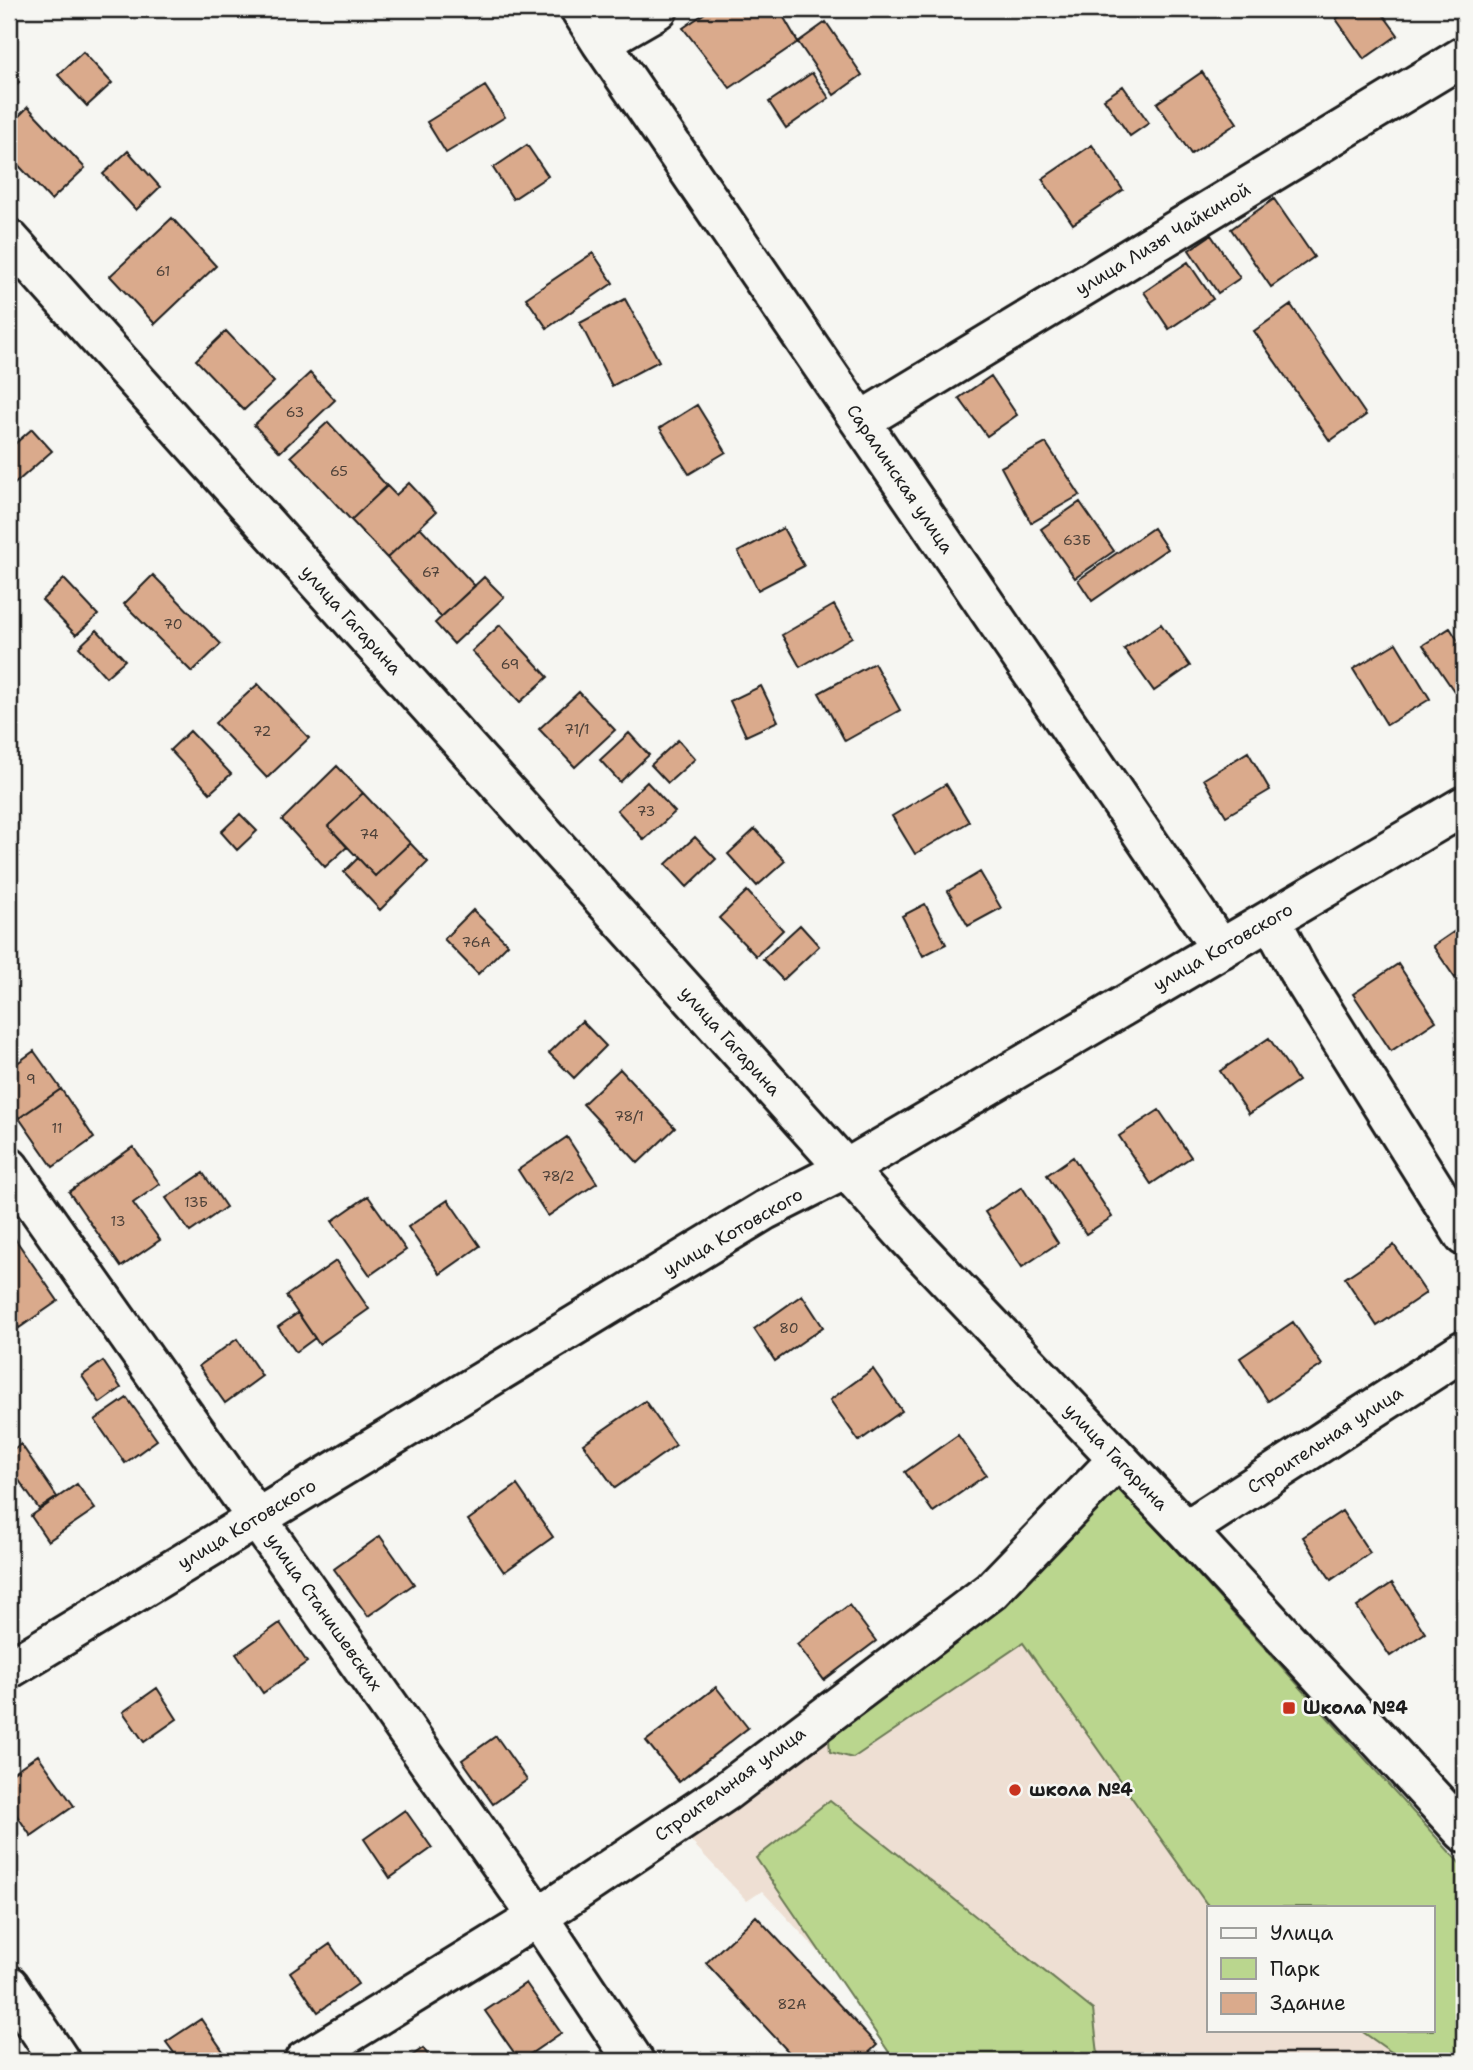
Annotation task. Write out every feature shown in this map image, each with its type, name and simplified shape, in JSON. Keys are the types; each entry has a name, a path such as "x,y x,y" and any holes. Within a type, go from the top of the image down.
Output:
{"street":[{"name":"Саралинская улица","path":"580,9 1221,949"},
{"path":"601,42 658,9"},
{"name":"улица Лизы Чайкиной","path":"861,422 1464,56"},
{"name":"улица Гагарина","path":"9,239 907,1237 1186,1530 1464,1832"},
{"name":"улица Котовского","path":"9,1669 765,1210 846,1169 1464,806"},
{"path":"1271,919 1298,971 1464,1236"},
{"name":"улица Станишевских","path":"9,1167 538,1917 634,2061"},
{"name":"Строительная улица","path":"1186,1530 1464,1350"},
{"name":"Строительная улица","path":"304,2061 538,1917 725,1792 991,1591 1118,1459"},
{"path":"9,1985 60,2061"}],"shaded area":[{"name":"школа №4","path":"1061,1557 1386,1906 1207,1906 1207,2032 1434,2031 1464,2061 920,2061 762,1891 747,1901 688,1838"}],"green space":[{"path":"1116,1484 1464,1868 1464,2061 1404,2061 1363,2032 1434,2032 1434,1906 1210,1906 1023,1643 853,1758 830,1752 828,1725"},
{"path":"830,1800 1093,2010 1098,2054 1093,2061 895,2061 756,1858"}],"building":[{"path":"711,9 779,9 798,42 730,88 683,28"},
{"path":"1350,9 1379,9 1398,35 1364,59 1336,19"},
{"path":"826,22 862,75 834,95 798,42"},
{"path":"83,52 112,83 87,106 58,75"},
{"path":"9,71 19,82 9,92"},
{"path":"1202,72 1237,123 1191,154 1157,103"},
{"path":"812,73 829,98 786,128 769,102"},
{"path":"485,86 505,117 446,153 427,122"},
{"path":"1123,86 1149,123 1130,136 1104,99"},
{"path":"28,107 85,168 51,200 9,155 9,126"},
{"path":"527,145 548,176 513,199 493,168"},
{"path":"1092,145 1123,190 1073,224 1042,179"},
{"path":"128,151 160,187 136,210 103,174"},
{"path":"1274,199 1314,257 1271,287 1231,229"},
{"path":"172,218 216,266 155,324 110,276"},
{"path":"1211,235 1240,278 1218,293 1189,250"},
{"path":"593,253 613,283 547,328 526,298"},
{"path":"1188,262 1213,299 1169,329 1144,292"},
{"path":"625,299 659,361 612,386 580,323"},
{"path":"1291,305 1366,415 1330,441 1254,331"},
{"path":"226,331 274,382 244,410 196,360"},
{"path":"310,373 335,400 280,452 254,425"},
{"path":"991,376 1017,415 987,436 959,398"},
{"path":"697,405 726,452 689,474 660,428"},
{"path":"328,422 387,486 351,520 291,456"},
{"path":"32,429 52,451 10,488 9,449"},
{"path":"1046,443 1080,495 1031,523 1001,467"},
{"path":"409,483 436,512 387,558 351,520 387,486 396,495"},
{"path":"1080,502 1114,551 1075,578 1041,529"},
{"path":"420,527 475,586 441,617 387,558"},
{"path":"783,528 804,566 758,590 738,552"},
{"path":"1153,528 1167,549 1092,601 1078,580"},
{"path":"153,575 221,644 192,672 124,604"},
{"path":"484,577 504,597 454,644 435,623"},
{"path":"64,579 98,615 76,635 42,600"},
{"path":"834,605 852,637 800,667 782,635"},
{"path":"1161,624 1190,666 1154,691 1124,649"},
{"path":"500,625 548,677 520,702 472,651"},
{"path":"1450,628 1464,650 1462,703 1423,645"},
{"path":"97,630 125,660 106,677 79,647"},
{"path":"1396,643 1430,699 1387,725 1353,669"},
{"path":"874,663 900,710 845,741 819,693"},
{"path":"258,684 309,738 267,778 215,723"},
{"path":"761,686 778,721 746,736 730,701"},
{"path":"579,692 615,730 575,767 539,729"},
{"path":"190,731 231,774 210,793 170,750"},
{"path":"629,733 649,755 620,782 600,760"},
{"path":"678,740 695,759 668,783 651,765"},
{"path":"1248,752 1270,790 1226,816 1204,779"},
{"path":"337,766 363,793 328,826 347,847 325,867 282,820"},
{"path":"647,782 675,812 644,840 617,810"},
{"path":"946,784 969,822 915,854 892,816"},
{"path":"363,793 410,843 375,876 328,826"},
{"path":"240,814 257,831 237,850 221,832"},
{"path":"755,829 785,861 757,886 728,854"},
{"path":"695,837 716,859 687,887 666,864"},
{"path":"410,843 428,862 380,910 344,872 358,858 375,876"},
{"path":"980,872 1001,908 968,926 948,891"},
{"path":"747,891 783,930 756,956 719,918"},
{"path":"925,904 946,944 923,956 902,916"},
{"path":"473,910 508,944 478,974 444,939"},
{"path":"800,925 819,946 783,980 763,959"},
{"path":"1464,925 1464,971 1455,978 1433,946"},
{"path":"1398,964 1436,1021 1391,1051 1353,994"},
{"path":"582,1021 606,1046 574,1078 549,1053"},
{"path":"1269,1038 1298,1081 1249,1114 1220,1071"},
{"path":"34,1051 61,1089 19,1118 9,1103 9,1069"},
{"path":"620,1069 675,1128 638,1163 583,1104"},
{"path":"61,1089 94,1138 53,1167 19,1118"},
{"path":"1159,1110 1191,1157 1151,1184 1119,1136"},
{"path":"567,1137 597,1183 548,1216 518,1170"},
{"path":"133,1147 160,1184 133,1203 160,1240 121,1267 69,1192"},
{"path":"1073,1157 1112,1217 1086,1234 1047,1175"},
{"path":"203,1173 226,1207 190,1232 166,1198"},
{"path":"1022,1187 1058,1243 1022,1267 985,1212"},
{"path":"368,1196 406,1250 370,1275 332,1221"},
{"path":"448,1200 480,1246 440,1274 408,1227"},
{"path":"9,1230 58,1301 19,1328 9,1314"},
{"path":"1394,1245 1426,1293 1377,1326 1345,1278"},
{"path":"336,1261 369,1309 319,1344 286,1296"},
{"path":"802,1295 823,1327 775,1361 754,1329"},
{"path":"298,1313 315,1338 296,1352 278,1327"},
{"path":"1293,1322 1322,1365 1268,1401 1240,1358"},
{"path":"237,1339 262,1376 225,1403 199,1366"},
{"path":"103,1361 121,1388 100,1403 82,1376"},
{"path":"873,1369 902,1411 859,1441 830,1400"},
{"path":"127,1398 157,1440 125,1463 95,1420"},
{"path":"645,1401 676,1445 615,1488 583,1444"},
{"path":"958,1435 986,1475 933,1512 905,1472"},
{"path":"21,1444 57,1497 39,1509 9,1466 9,1452"},
{"path":"77,1484 95,1509 48,1541 31,1516"},
{"path":"517,1485 553,1537 504,1572 468,1520"},
{"path":"1342,1511 1370,1553 1331,1580 1303,1537"},
{"path":"380,1536 414,1584 368,1616 334,1569"},
{"path":"1392,1583 1425,1633 1390,1656 1357,1607"},
{"path":"849,1605 876,1641 824,1680 797,1644"},
{"path":"280,1623 307,1662 263,1693 236,1654"},
{"path":"716,1687 748,1728 679,1782 646,1741"},
{"path":"157,1688 177,1719 144,1742 123,1712"},
{"path":"496,1736 527,1780 493,1804 462,1760"},
{"path":"38,1755 74,1806 31,1836 9,1804 9,1775"},
{"path":"405,1810 432,1848 390,1878 364,1839"},
{"path":"756,1916 877,2045 860,2061 797,2061 706,1963"},
{"path":"330,1944 358,1984 318,2012 290,1972"},
{"path":"526,1983 561,2033 520,2061 485,2011"},
{"path":"201,2019 228,2061 180,2061 166,2042"},
{"path":"423,2048 432,2061 405,2061"}],"place":[{"name":"Школа №4","path":"1289,1708"},
{"name":"школа №4","path":"1015,1790"}]}
